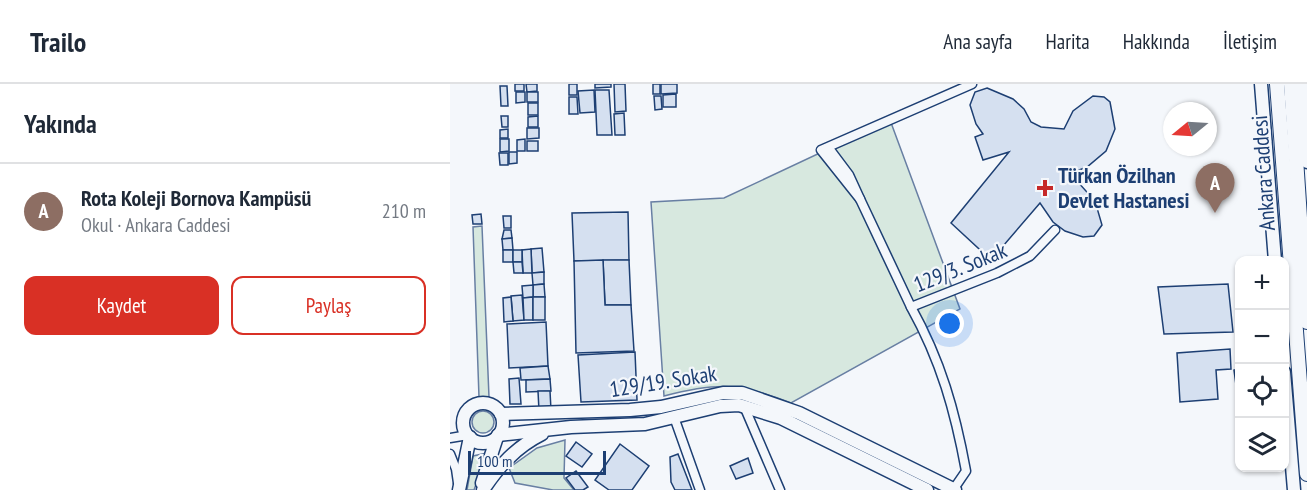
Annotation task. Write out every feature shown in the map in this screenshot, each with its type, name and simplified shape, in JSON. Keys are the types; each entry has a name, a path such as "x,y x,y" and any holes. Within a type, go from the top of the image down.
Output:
{"highway":[{"name":"Ankara Caddesi","path":"1277,84 1307,474"},
{"name":"Ankara Caddesi","path":"1291,84 1307,322"}],"main road":[{"name":"Ankara Caddesi","path":"1261,84 1275,256"},
{"name":"Ankara Caddesi","path":"1304,84 1307,162"},
{"name":"129/19. Sokak","path":"501,414 641,409 662,407 723,393 742,393 799,413 954,490"},
{"path":"459,490 469,436 464,422 473,406 492,405 501,414 503,426 482,490"},
{"name":"129/19. Sokak","path":"498,436 571,427 645,424 720,406 744,406 781,418 927,490"},
{"path":"1288,418 1294,490"},
{"path":"482,490 505,460 524,444 547,431"},
{"path":"469,436 485,443 498,436"}],"street":[{"name":"129/3. Sokak","path":"972,84 825,149 860,199 912,307 1001,272 1030,256 1055,230"},
{"path":"912,307 933,345 957,421 966,471 954,490"},
{"path":"744,406 780,490"},
{"path":"674,417 700,490"},
{"path":"450,438 469,436"},
{"path":"450,454 456,469 459,490"}],"shaded area":[{"path":"890,120 960,309 791,403 743,388 729,387 699,388 664,396 651,202 724,198"},
{"path":"482,226 489,397 479,397 473,227"},
{"path":"483,411 491,414 494,422 491,430 483,433 475,430 472,422 475,414"},
{"path":"565,440 564,478 574,490 553,490 515,483 509,468 537,448"},
{"path":"487,453 474,490 467,490 473,456"}],"building":[{"path":"515,84 524,84 524,91 515,91"},
{"path":"526,84 537,84 537,91 527,92"},
{"path":"569,84 577,84 577,95 569,95"},
{"path":"595,84 611,84 611,87 595,88"},
{"path":"614,84 625,84 626,111 615,112"},
{"path":"653,84 660,84 660,94 653,94"},
{"path":"661,84 677,84 677,93 661,94"},
{"path":"500,86 507,86 508,106 501,106"},
{"path":"987,88 1013,99 1024,109 1031,122 1041,127 1064,129 1073,111 1093,96 1104,97 1110,102 1115,129 1106,151 1087,167 1074,172 1061,172 1077,181 1095,201 1102,225 1094,236 1083,237 1065,231 1053,222 1040,203 991,260 951,223 1009,152 983,160 975,137 983,134 976,124 970,105 975,92"},
{"path":"594,90 595,112 580,113 578,91"},
{"path":"595,90 609,90 612,135 597,135"},
{"path":"516,92 525,92 525,102 516,103"},
{"path":"527,92 538,92 538,102 527,102"},
{"path":"676,94 676,107 663,107 663,95"},
{"path":"654,96 661,96 662,109 655,110"},
{"path":"569,97 577,97 578,114 569,114"},
{"path":"528,103 538,103 538,115 528,115"},
{"path":"624,113 625,135 615,135 614,114"},
{"path":"501,116 508,116 508,127 502,127"},
{"path":"538,116 538,127 528,127 528,117"},
{"path":"527,128 539,128 539,138 527,139"},
{"path":"508,129 508,138 500,138 500,130"},
{"path":"500,139 509,139 509,151 500,152"},
{"path":"525,139 525,151 517,151 517,140"},
{"path":"527,141 538,141 538,151 527,151"},
{"path":"509,152 517,152 517,163 509,164"},
{"path":"499,153 508,153 508,165 500,165"},
{"path":"628,212 629,260 574,261 572,213"},
{"path":"481,214 482,224 473,224 472,215"},
{"path":"503,216 511,216 511,228 504,228"},
{"path":"504,230 511,230 512,238 502,239"},
{"path":"512,238 513,250 503,250 502,239"},
{"path":"542,248 544,272 532,273 531,249"},
{"path":"531,249 532,273 523,273 522,250"},
{"path":"503,250 513,250 513,262 503,262"},
{"path":"513,250 522,250 522,262 513,262"},
{"path":"603,260 629,260 631,305 605,305"},
{"path":"603,260 605,305 631,305 634,351 576,353 574,261"},
{"path":"513,262 522,262 523,273 514,273"},
{"path":"544,272 544,284 533,285 532,273"},
{"path":"544,284 545,297 533,297 533,285"},
{"path":"1228,284 1233,332 1164,334 1158,287"},
{"path":"533,285 533,297 523,298 522,286"},
{"path":"522,295 524,320 513,321 511,296"},
{"path":"511,297 513,321 504,322 503,298"},
{"path":"533,297 533,320 524,320 523,298"},
{"path":"533,297 545,297 545,320 533,320"},
{"path":"546,322 548,366 509,368 507,324"},
{"path":"1230,349 1231,369 1216,370 1218,399 1180,402 1177,353"},
{"path":"635,352 637,400 581,402 578,355"},
{"path":"548,366 550,379 521,380 520,368"},
{"path":"519,378 521,404 510,404 509,379"},
{"path":"550,379 551,391 526,392 526,380"},
{"path":"538,391 550,391 551,410 539,411"},
{"path":"576,442 592,454 582,467 566,456"},
{"path":"620,444 649,466 632,490 609,490 595,480"},
{"path":"678,454 692,490 675,490 671,482 670,457"},
{"path":"748,458 753,473 736,479 730,466"},
{"path":"576,471 588,487 583,490 575,490 566,478"}],"place":[{"name":"Türkan Özilhan Devlet Hastanesi","path":"1045,188"},
{"name":"Rota Koleji Bornova Kampüsü","path":"1215,213"}]}
